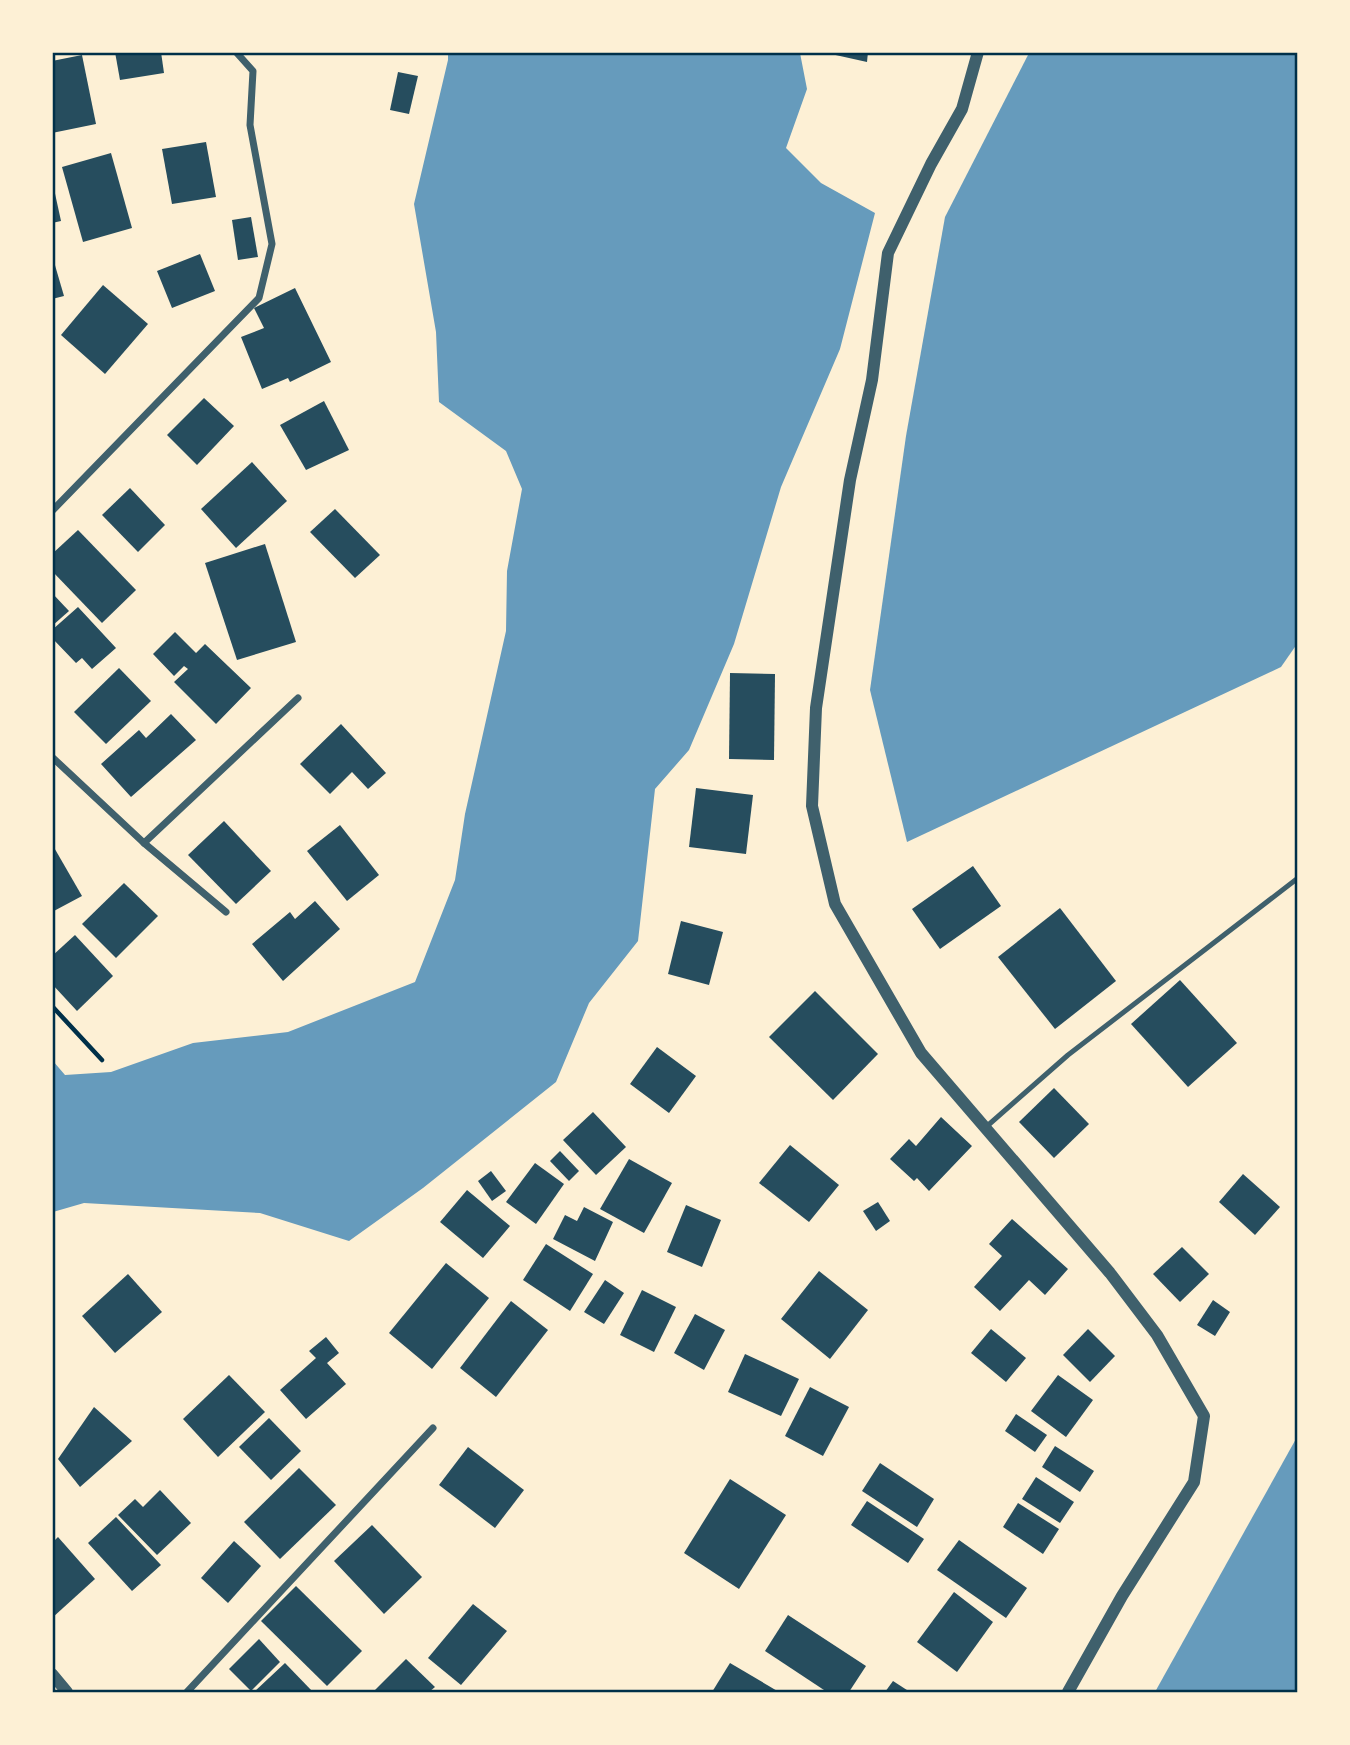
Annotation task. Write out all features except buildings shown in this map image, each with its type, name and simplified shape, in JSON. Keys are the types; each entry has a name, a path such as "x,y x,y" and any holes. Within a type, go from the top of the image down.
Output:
{"street":[{"path":"52,511 259,298 272,244 250,125 253,71 236,52"},
{"path":"978,52 962,109 931,164 888,253 872,380 850,481 816,708 812,806 835,904 921,1053 1110,1273 1157,1335 1204,1416 1194,1482 1122,1596 1068,1692"},
{"path":"144,843 298,698"},
{"path":"52,757 144,843 226,912"},
{"path":"187,1692 433,1428"},
{"path":"52,1674 67,1692"}],"lane":[{"path":"986,1127 1068,1055 1297,877"}],"path":[{"path":"52,1006 102,1060"}],"water":[{"path":"448,53 800,53 807,89 786,148 821,183 875,213 840,349 781,487 734,644 689,750 655,789 638,941 589,1003 556,1082 423,1188 349,1241 260,1213 84,1203 53,1212 53,1061 65,1075 111,1072 193,1043 288,1032 415,982 455,880 465,814 506,631 507,571 522,489 506,451 439,402 436,332 414,204"},
{"path":"1029,53 1297,53 1297,644 1281,667 907,842 870,690 906,436 945,217"},
{"path":"1297,1437 1297,1692 1155,1692"}]}
